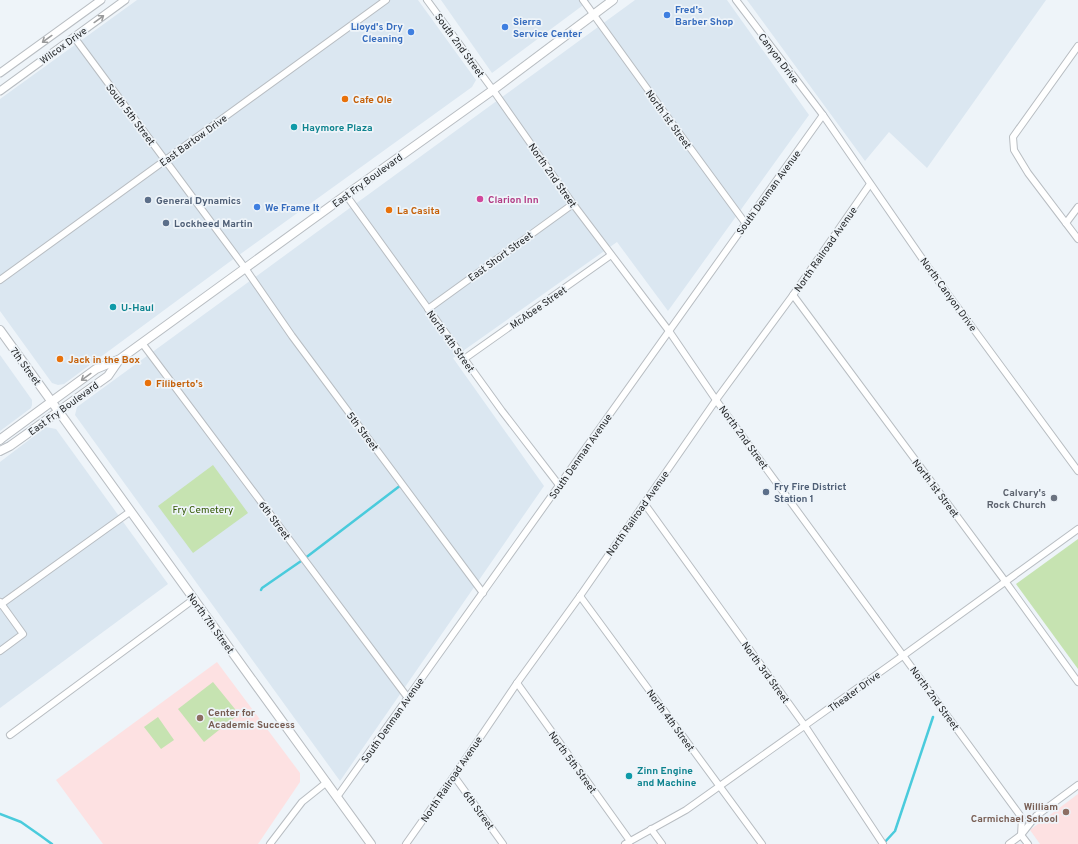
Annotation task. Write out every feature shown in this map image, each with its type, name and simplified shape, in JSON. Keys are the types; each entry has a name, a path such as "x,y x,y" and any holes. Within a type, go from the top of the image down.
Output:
{"main road":[{"name":"East Fry Boulevard","path":"0,440 96,369 120,359 493,90 614,0"},
{"name":"7th Street","path":"0,330 52,402"},
{"name":"East Fry Boulevard","path":"0,451 10,446 108,376 120,359"},
{"name":"North 7th Street","path":"52,402 372,844"}],"street":[{"name":"Wilcox Drive","path":"0,73 101,0"},
{"name":"Wilcox Drive","path":"0,91 125,0"},
{"name":"East Bartow Drive","path":"0,280 386,0"},
{"name":"South 2nd Street","path":"427,0 493,90"},
{"name":"North 1st Street","path":"583,0 746,224"},
{"name":"Canyon Drive","path":"736,0 823,115"},
{"name":"South 5th Street","path":"74,37 245,268"},
{"path":"1078,46 1013,137 1014,150 1028,173 1078,239"},
{"name":"North 2nd Street","path":"493,90 573,204 669,331 716,400 1022,818 1021,835"},
{"name":"North Canyon Drive","path":"823,115 928,267 1078,471"},
{"name":"South Denman Avenue","path":"337,797 823,115"},
{"name":"North Railroad Avenue","path":"406,844 517,683 580,596 716,400 793,295 870,184"},
{"name":"North 4th Street","path":"346,195 502,411 559,485"},
{"name":"East Short Street","path":"428,309 573,204"},
{"path":"1066,223 1078,207"},
{"name":"McAbee Street","path":"464,359 611,255"},
{"name":"5th Street","path":"245,268 292,336 483,592"},
{"name":"North 1st Street","path":"793,295 1078,682"},
{"name":"6th Street","path":"142,343 408,698"},
{"name":"North 3rd Street","path":"644,503 805,726 883,844"},
{"path":"0,651 23,634 0,603 131,511"},
{"name":"Theater Drive","path":"627,842 686,810 1078,529"},
{"name":"North 4th Street","path":"580,596 762,844"},
{"path":"10,735 194,599"},
{"name":"North 5th Street","path":"517,683 627,842"},
{"name":"6th Street","path":"454,776 503,844"},
{"path":"270,844 302,802 327,782"},
{"path":"1009,844 1021,835 1036,816 1078,785"},
{"path":"651,829 662,844"},
{"path":"1021,835 1028,844"}],"shaded area":[{"path":"137,0 418,0 476,80 472,87 228,263 64,384 58,385 52,383 0,311 0,99"},
{"path":"441,0 590,0 492,73"},
{"path":"635,0 727,0 809,115 668,311 617,242 453,358 544,486 340,781 75,415 77,407"},
{"path":"747,0 1046,0 927,168 889,132 865,161"},
{"path":"0,355 32,400 32,405 31,408 0,431"},
{"path":"46,427 56,429 168,584 0,708 0,462"},
{"name":"Center for Academic Success","path":"217,662 300,773 300,782 258,844 103,844 56,780"},
{"name":"William Carmichael School","path":"1078,794 1078,844 1040,844 1030,830"}],"green space":[{"name":"Fry Cemetery","path":"213,465 248,513 193,553 158,506"},
{"path":"1078,539 1078,669 1016,584"},
{"path":"213,682 239,714 204,742 178,709"},
{"path":"158,717 174,740 161,749 144,727"}],"waterway":[{"path":"261,590 401,485"},
{"path":"883,844 895,831 933,717"},
{"path":"0,814 21,822 52,844"}],"place":[{"name":"Fred's Barber Shop","path":"667,15"},
{"name":"Sierra Service Center","path":"505,27"},
{"name":"Lloyd's Dry Cleaning","path":"411,32"},
{"name":"Cafe Ole","path":"345,99"},
{"name":"Haymore Plaza","path":"294,127"},
{"name":"Clarion Inn","path":"480,199"},
{"name":"General Dynamics","path":"148,200"},
{"name":"We Frame It","path":"257,207"},
{"name":"La Casita","path":"389,210"},
{"name":"Lockheed Martin","path":"166,223"},
{"name":"U-Haul","path":"113,307"},
{"name":"Jack in the Box","path":"60,359"},
{"name":"Filiberto's","path":"148,383"},
{"name":"Fry Fire District Station 1","path":"766,492"},
{"name":"Calvary's Rock Church","path":"1054,498"},
{"name":"Center for Academic Success","path":"200,718"},
{"name":"Zinn Engine and Machine","path":"629,776"},
{"name":"William Carmichael School","path":"1066,812"}]}
